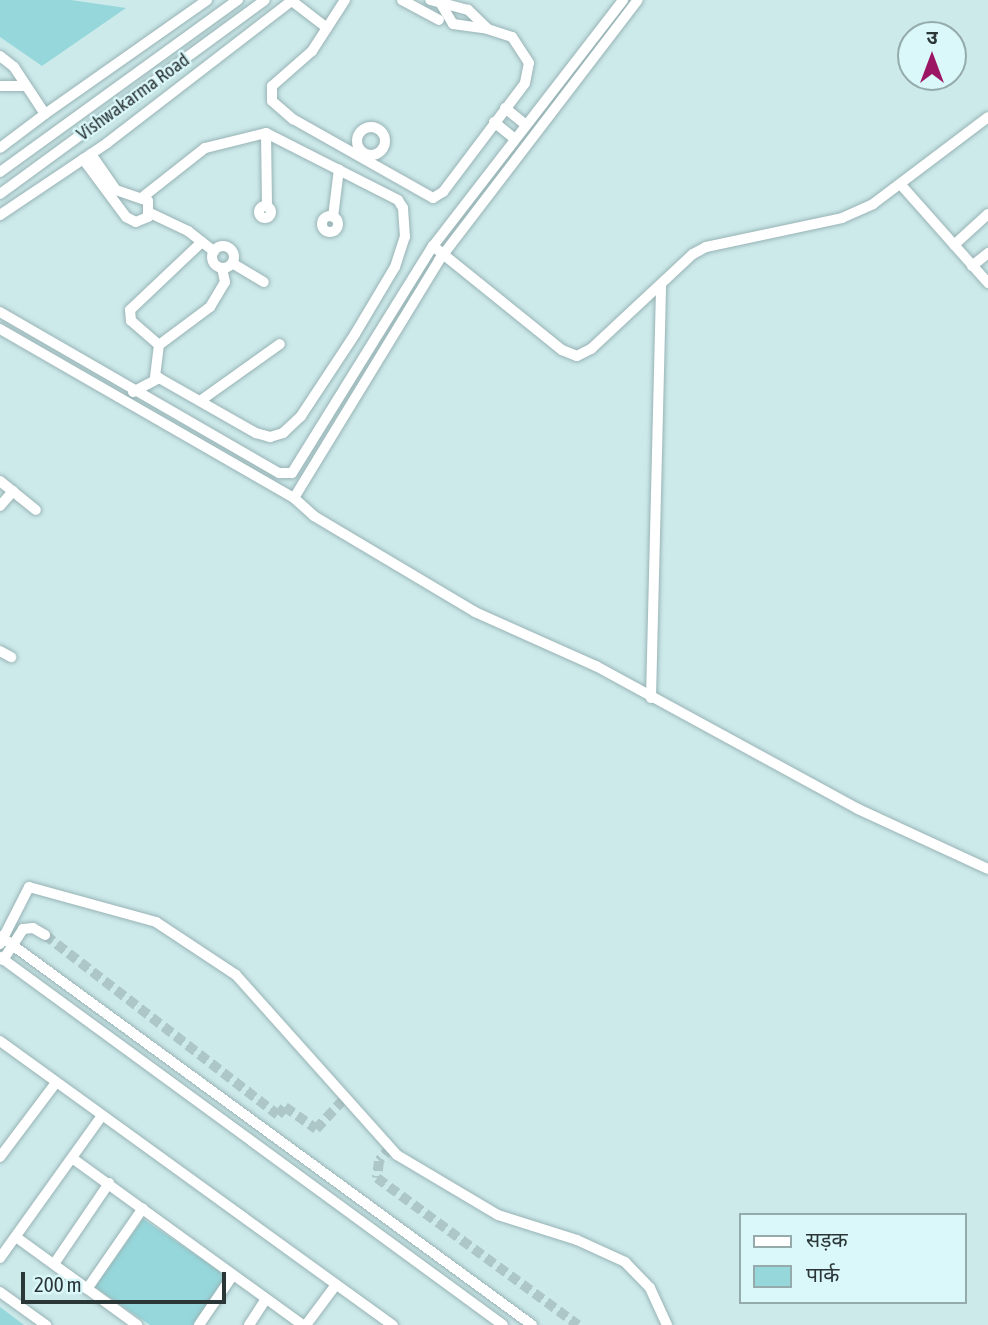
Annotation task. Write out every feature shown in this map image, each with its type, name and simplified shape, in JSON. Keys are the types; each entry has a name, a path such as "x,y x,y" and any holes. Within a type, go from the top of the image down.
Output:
{"street":[{"path":"0,148 22,132 42,109 206,0"},
{"name":"Vishwakarma Road","path":"0,172 238,0"},
{"name":"Vishwakarma Road","path":"0,194 265,0"},
{"path":"0,215 61,171 87,157 293,0 327,28"},
{"path":"331,0 343,4 312,51 272,86 270,96 293,119 355,150 419,192 433,198 443,192 505,107 526,83 529,62 520,44 488,29 453,24 435,2"},
{"path":"402,0 439,20"},
{"path":"0,312 133,392 287,475 297,469 433,246 623,0"},
{"path":"294,498 449,258 638,0"},
{"path":"435,2 468,10 488,29"},
{"path":"0,55 42,109"},
{"path":"2,88 28,90"},
{"path":"125,102 138,119"},
{"path":"505,107 525,124"},
{"path":"433,246 562,350 577,356 591,349 706,247 842,218 902,186 988,117"},
{"path":"494,122 514,138"},
{"path":"355,150 360,132 367,127 379,130 385,144 371,160"},
{"path":"22,132 34,149"},
{"path":"144,196 205,148 266,132 397,200 405,218 405,237 395,267 301,416 275,436 256,433 155,377"},
{"path":"266,132 267,207"},
{"path":"87,157 116,190 144,196"},
{"path":"87,157 126,217 136,222 150,213"},
{"path":"419,192 435,190 458,163"},
{"path":"334,217 339,169"},
{"path":"24,177 61,171"},
{"path":"902,186 972,266 986,278"},
{"path":"133,392 155,377 159,345 210,307 225,282 229,248 214,251 150,213 144,196"},
{"path":"954,245 988,214"},
{"path":"159,345 131,321 130,310 202,242"},
{"path":"214,251 213,262 264,282"},
{"path":"972,266 988,253"},
{"path":"651,698 661,285"},
{"path":"0,329 294,498 314,516 475,612 570,653 858,809 988,869"},
{"path":"355,334 370,346"},
{"path":"200,401 280,344"},
{"path":"0,481 36,510"},
{"path":"0,506 13,491"},
{"path":"0,651 11,657"},
{"path":"503,1325 1,958 4,941 29,887 156,922 236,975 391,1147 411,1165 498,1215 577,1240 625,1262 650,1287 667,1325"},
{"path":"4,941 26,928 45,935"},
{"path":"4,941 527,1324"},
{"path":"0,1041 55,1084 335,1286 378,1321 393,1325"},
{"path":"0,1157 55,1084"},
{"path":"0,1258 101,1117"},
{"path":"72,1158 304,1325 335,1286"},
{"path":"54,1264 109,1183"},
{"path":"87,1289 143,1208"},
{"path":"16,1237 137,1325"},
{"path":"199,1325 233,1275"},
{"path":"0,1292 46,1325"},
{"path":"249,1325 266,1299"}],"green space":[{"path":"0,0 71,0 126,8 42,66 0,37"},
{"path":"143,1219 227,1276 193,1325 150,1325 95,1287"},
{"path":"0,1307 24,1325 0,1325"}],"tunnel":[{"path":"45,935 278,1115 285,1107 316,1129 347,1096"},
{"path":"391,1147 379,1161 377,1178 578,1325"}]}
